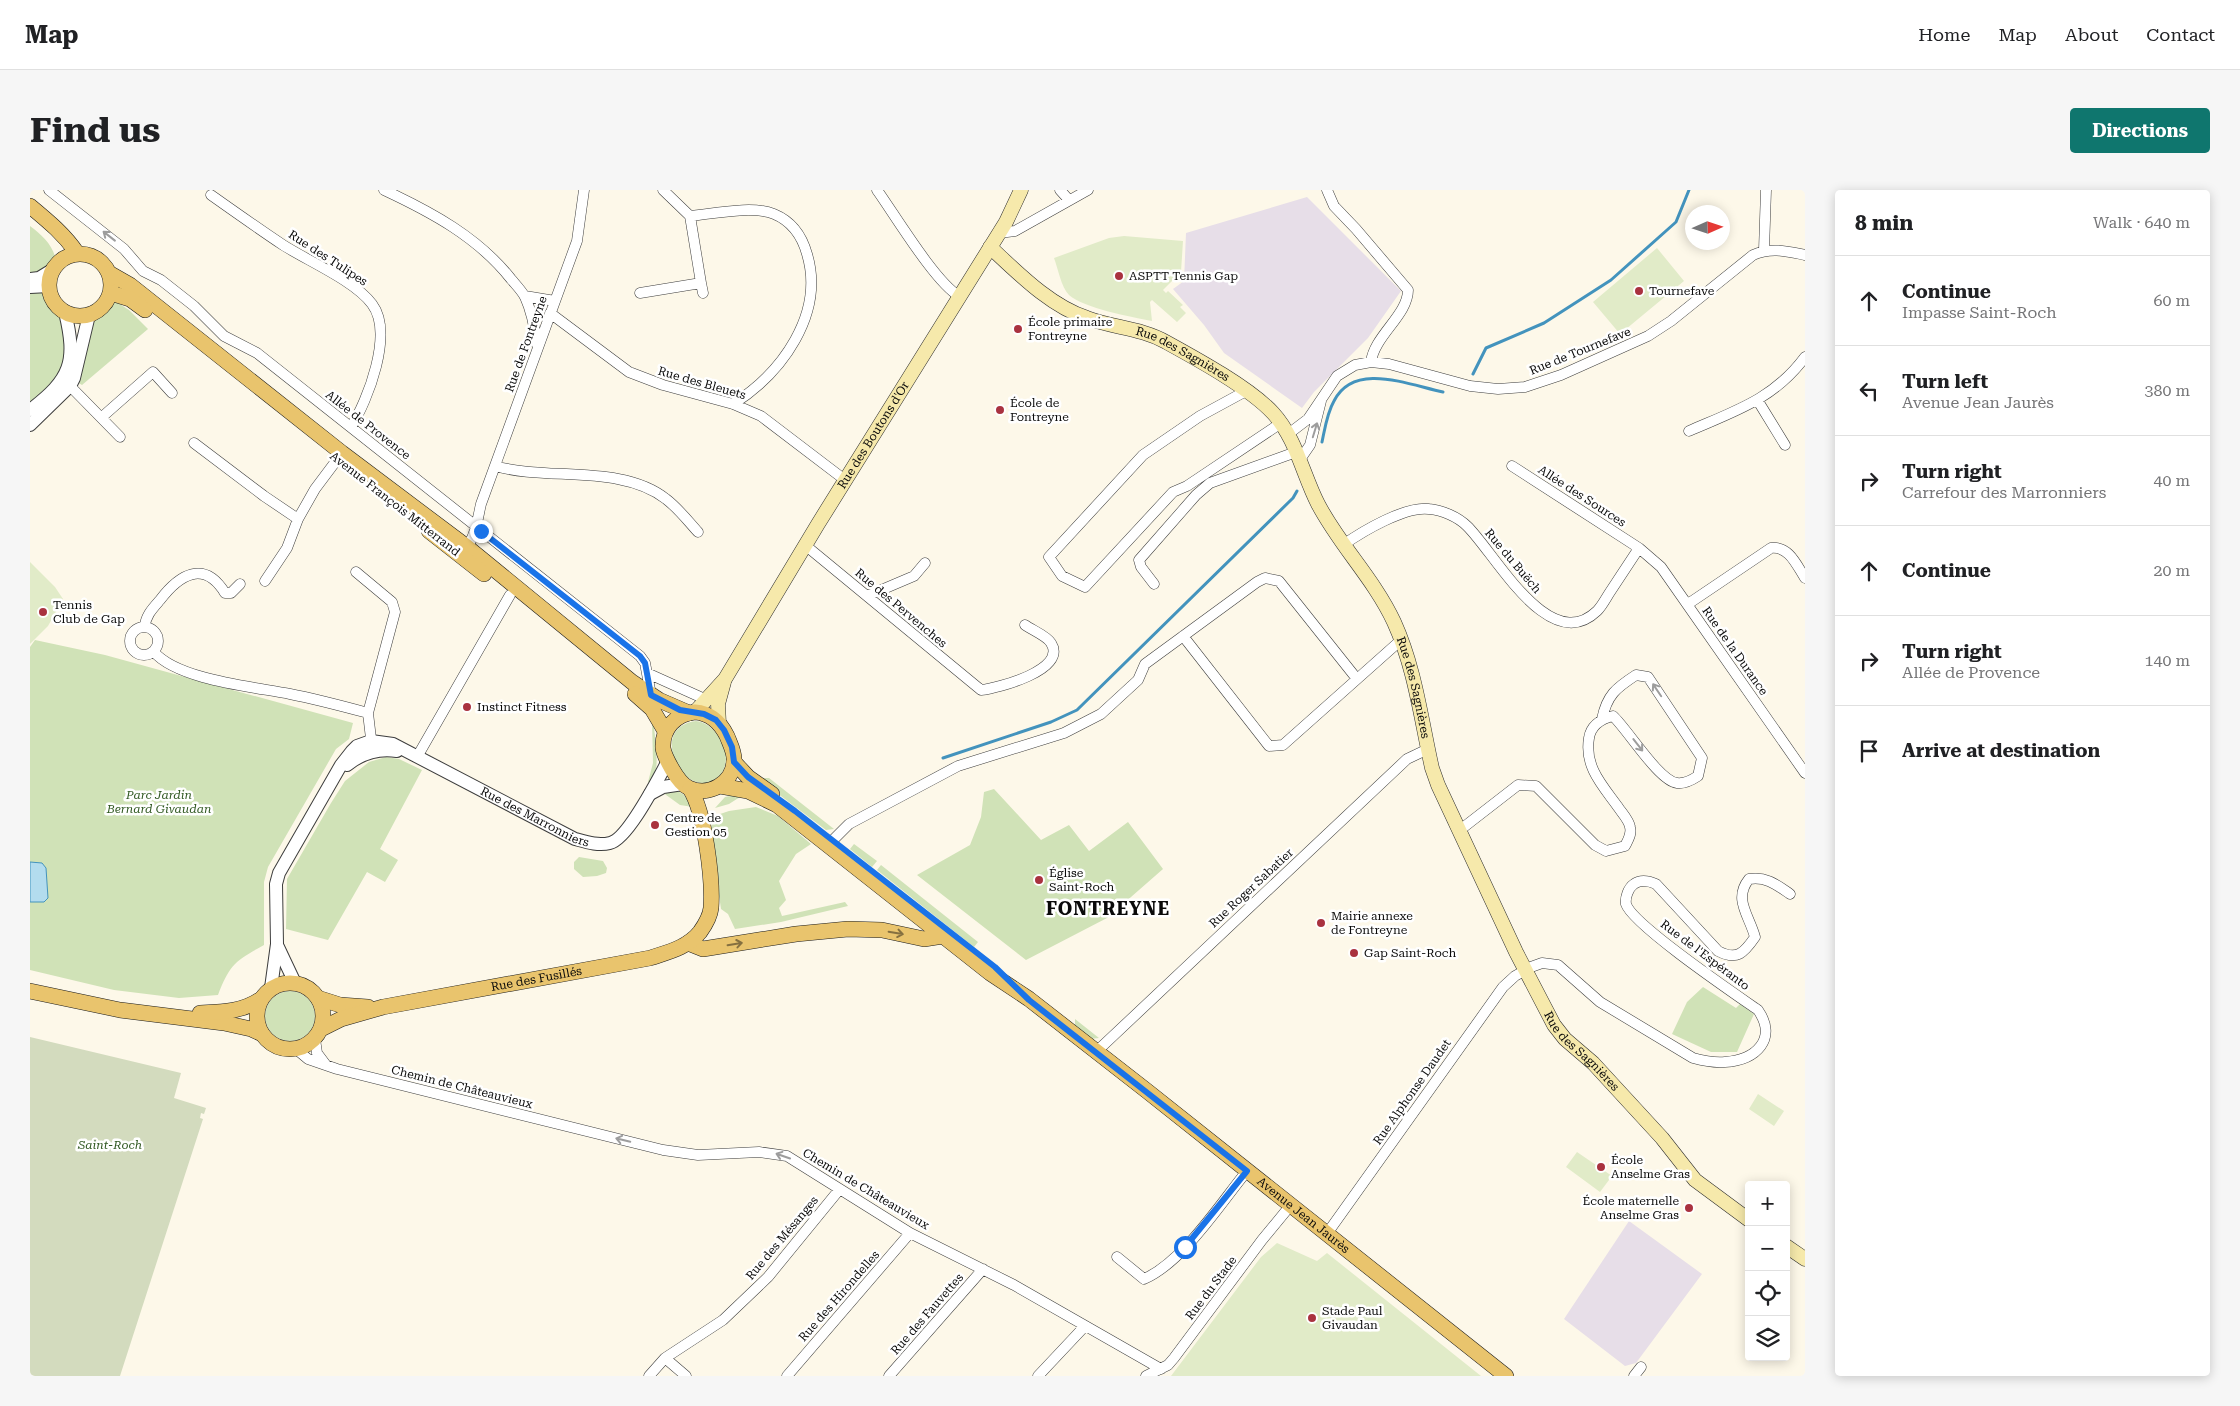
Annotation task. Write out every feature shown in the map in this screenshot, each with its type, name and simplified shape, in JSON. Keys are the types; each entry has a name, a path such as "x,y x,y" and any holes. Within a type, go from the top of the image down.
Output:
{"main road":[{"name":"Rue des Boutons d'Or","path":"692,713 707,700 725,679 805,544 999,233 1015,206 1021,190"},
{"path":"30,206 54,225 77,253"},
{"path":"30,216 49,232 60,247 57,265 49,286 53,301 65,312 81,316 89,315 102,306 110,294 112,283 110,273 104,264 87,254 77,253 57,265"},
{"name":"Rue des Sagnières","path":"990,246 1052,299 1074,312 1096,321 1139,330 1152,335 1212,369 1269,408 1284,429 1317,502 1343,545 1382,600 1401,640 1412,674 1428,749 1438,785 1525,970 1559,1033 1593,1063 1662,1138 1695,1180 1745,1217"},
{"name":"Avenue François Mitterrand","path":"110,273 150,301 340,456"},
{"name":"Avenue François Mitterrand","path":"110,294 130,298 438,531 464,538 560,624 651,695 673,708 692,713"},
{"path":"438,531 464,538"},
{"name":"Avenue François Mitterrand","path":"464,538 510,595 644,700 665,731"},
{"name":"Rue des Boutons d'Or","path":"719,724 718,704 725,679"},
{"path":"704,831 707,812 718,787 730,776 734,762 732,747 719,724 709,715 692,713 676,719 665,731 663,747 668,761 697,804 704,831 710,909 705,925 688,943 702,949 796,934 848,929 882,930 924,939 943,936"},
{"name":"Avenue Jean Jaurès","path":"734,762 748,777 943,936 1096,1052 1506,1376"},
{"path":"686,786 703,791 718,787"},
{"name":"Avenue Jean Jaurès","path":"718,787 736,788 758,795 777,806 830,843 995,967 1029,1000"},
{"name":"Rue des Fusillés","path":"318,1034 341,1019 383,1007 625,963 666,953 688,943"},
{"path":"30,991 103,1007 250,1028 262,1034 271,1044 279,1048 296,1049 303,1047 318,1034 323,1013 318,998 304,986 295,983 283,983 246,1008 170,1016"},
{"path":"262,1034 256,1017 266,994"},
{"name":"Rue des Fusillés","path":"318,998 340,1005 383,1007"},
{"path":"1790,1249 1805,1260"}],"street":[{"name":"Allée de Provence","path":"50,190 124,248 143,271 161,280 194,306 224,336 257,353 351,427 464,538 640,656 647,673 651,695"},
{"path":"384,190 412,203 471,238 497,262 524,296 532,316 537,346"},
{"name":"Rue de Fontreyne","path":"464,538 481,504 537,346 577,242 584,190"},
{"path":"640,292 702,288 690,216 662,190"},
{"path":"877,190 943,282 959,296"},
{"path":"1060,190 1069,200"},
{"path":"999,233 1015,230 1088,190"},
{"path":"1327,190 1334,206 1408,290 1406,301 1381,339 1371,362"},
{"path":"1766,190 1764,250 1776,249 1805,255"},
{"name":"Rue des Tulipes","path":"211,195 283,244 354,288 372,304 380,322 378,362 357,418 351,427"},
{"path":"690,216 747,211 772,213 787,221 798,233 811,267 810,302 802,326 788,354 772,374 752,392 733,404"},
{"name":"Rue de Tournefave","path":"1246,391 1200,416 1137,461 1049,557 1062,576 1085,587 1173,492 1187,486 1284,429 1308,419 1337,376 1355,365 1371,362 1389,364 1470,386 1498,389 1525,387 1561,375 1648,336 1671,321 1753,255 1764,250"},
{"path":"30,280 39,278 57,265"},
{"path":"30,287 49,286"},
{"path":"524,296 555,301"},
{"path":"30,410 60,383 67,370 71,340 65,312"},
{"name":"Rue des Bleuets","path":"550,313 629,372 663,385 733,404 761,416 845,480"},
{"path":"30,425 70,386 74,378 89,315"},
{"path":"1689,431 1758,401 1779,384 1805,357"},
{"path":"102,417 153,372 172,393"},
{"path":"70,386 120,437"},
{"name":"Rue de Tournefave","path":"1297,457 1310,446 1322,397"},
{"path":"1758,401 1785,445"},
{"path":"194,443 264,496 298,518"},
{"path":"265,581 287,548 298,518 314,489 340,456"},
{"path":"1154,584 1141,567 1139,560 1196,495 1210,483 1297,457"},
{"path":"495,466 546,474 599,475 624,480 666,498 698,532"},
{"name":"Allée des Sources","path":"1512,466 1640,548"},
{"name":"Rue du Buëch","path":"1343,545 1408,510 1428,509 1445,512 1466,524 1530,602 1550,618 1567,624 1581,620 1597,611 1640,548"},
{"name":"Rue des Pervenches","path":"805,544 981,690 1038,673 1051,659 1053,651 1051,642 1026,625"},
{"path":"1688,604 1771,548 1779,547 1785,549 1805,578"},
{"name":"Rue de la Durance","path":"1640,548 1661,567 1805,773"},
{"path":"867,596 914,576 925,563"},
{"path":"356,572 392,602 395,612 368,713 372,746"},
{"path":"145,627 148,616 162,596 181,577 188,574 212,577 225,592 231,593 240,584"},
{"path":"830,843 849,824 958,766 1064,733 1101,714 1138,680 1145,664 1265,578 1279,581 1357,679"},
{"path":"411,755 510,595"},
{"path":"145,627 155,632 158,636 158,648 144,656 134,651 130,641 134,631 145,627"},
{"path":"1183,636 1269,746 1283,745 1401,640"},
{"path":"154,652 166,663 183,670 247,688 289,693 368,713"},
{"path":"647,673 707,700"},
{"path":"1460,830 1518,785 1528,784 1536,786 1595,845 1606,851 1625,846 1629,839 1630,828 1626,818 1592,771 1589,760 1589,736 1595,725 1602,719 1613,716 1663,777 1676,783 1689,782 1698,776 1702,758 1648,677 1636,675 1613,691 1605,704 1602,719"},
{"name":"Rue des Marronniers","path":"266,994 277,944 276,896 279,873 337,773 372,746 411,755 575,838 589,842 612,843 622,836 650,794 668,761"},
{"name":"Rue Roger Sabatier","path":"1096,1052 1407,759 1428,749"},
{"path":"650,794 663,787 686,786"},
{"name":"Rue de l'Espéranto","path":"1525,970 1542,963 1558,965 1600,1002 1694,1058 1726,1062 1742,1059 1761,1046 1767,1032 1764,1020 1758,1010 1676,951 1634,916 1626,905 1626,895 1634,884 1645,880 1656,884 1718,951 1728,956 1740,954 1748,948 1755,937 1742,900 1742,888 1749,879 1758,877 1770,880 1790,894"},
{"name":"Rue des Marronniers","path":"277,944 295,983"},
{"name":"Rue Alphonse Daudet","path":"1326,1235 1504,987 1525,970"},
{"path":"318,1034 320,1059 327,1066"},
{"name":"Chemin de Châteauvieux","path":"296,1049 308,1059 327,1066 464,1102 662,1150 698,1155 759,1152 780,1154 803,1165 910,1233 984,1268 1160,1369"},
{"path":"1117,1257 1144,1279 1160,1272 1185,1247 1247,1171"},
{"name":"Rue des Mésanges","path":"649,1376 665,1358 723,1320 768,1277 840,1190"},
{"name":"Rue du Stade","path":"1146,1376 1160,1369 1174,1358 1262,1240 1290,1206"},
{"name":"Rue des Hirondelles","path":"787,1376 910,1233"},
{"name":"Rue des Fauvettes","path":"889,1376 984,1268"},
{"path":"1038,1376 1085,1326"},
{"path":"665,1358 686,1376"},
{"path":"1634,1376 1641,1367"}],"shaded area":[{"path":"1307,197 1401,291 1368,338 1314,392 1302,408 1224,353 1204,325 1173,289 1184,281 1186,233"},
{"path":"1629,1221 1702,1274 1636,1363 1625,1366 1564,1319"}],"green space":[{"path":"30,226 47,241 53,250 56,261 45,271 30,274"},
{"name":"ASPTT Tennis Gap","path":"1124,236 1183,241 1181,272 1163,290 1166,293 1168,291 1183,305 1180,307 1186,313 1177,322 1152,300 1150,302 1152,321 1096,308 1076,300 1066,292 1054,258 1109,238"},
{"name":"Tournefave","path":"1657,248 1684,281 1620,334 1593,302"},
{"path":"45,291 60,312 62,319 65,342 64,364 61,373 54,383 39,397 30,401 30,292"},
{"path":"115,301 129,310 148,329 82,385 77,382 93,321 105,314"},
{"name":"Tennis Club de Gap","path":"30,562 55,587 63,599 48,626 30,644"},
{"name":"Parc Jardin Bernard Givaudan","path":"35,640 105,655 353,723 349,739 336,749 268,867 264,882 264,945 235,964 226,976 218,995 179,998 114,990 30,970 30,647"},
{"path":"652,720 657,764 650,783 648,782 653,763"},
{"path":"696,721 704,723 717,734 725,751 724,768 720,775 708,783 696,782 685,775 676,763 672,750 673,737 681,727"},
{"path":"386,757 399,759 422,770 380,849 398,860 385,882 367,872 328,940 286,929 287,879 331,803 345,781 369,762"},
{"path":"764,778 769,778 834,829 826,830 761,781"},
{"path":"994,789 1041,840 1069,825 1089,851 1128,822 1163,869 1107,918 1026,960 917,875 970,845 981,817 984,792"},
{"path":"677,791 683,794 693,807 680,805 662,792"},
{"path":"740,794 740,797 729,804 715,808 725,797"},
{"path":"756,807 778,816 811,844 796,854 779,881 786,900 779,908 782,916 845,902 848,906 781,922 735,929 728,914 721,909 714,861 711,817 729,811"},
{"path":"854,844 877,861 872,867 850,849"},
{"path":"579,857 603,861 607,868 606,873 583,877 574,869 574,862"},
{"path":"881,865 978,942 974,947 877,870"},
{"path":"1703,987 1736,1008 1740,1004 1754,1014 1737,1052 1711,1052 1672,1034 1687,1002"},
{"path":"290,991 304,995 311,1002 315,1016 311,1030 304,1037 290,1041 276,1037 269,1030 265,1016 269,1002 276,995"},
{"path":"1075,1019 1099,1038 1090,1039 1075,1026"},
{"name":"Saint-Roch","path":"30,1037 181,1073 174,1098 206,1108 204,1114 201,1113 200,1118 203,1119 120,1376 30,1376"},
{"path":"1758,1094 1784,1111 1774,1126 1749,1109"},
{"path":"1577,1152 1612,1176 1600,1192 1566,1167"},
{"name":"Stade Paul Givaudan","path":"1277,1243 1317,1261 1327,1253 1481,1376 1171,1376 1261,1257"}],"water":[{"path":"30,862 42,863 46,868 48,898 44,902 30,902"}],"waterway":[{"path":"1473,374 1486,348 1544,323 1611,280 1676,222 1689,190"},
{"path":"1322,442 1328,416 1334,401 1343,389 1355,382 1368,379 1383,379 1443,392"},
{"path":"943,758 1051,722 1077,710 1293,498 1297,491"}],"place":[{"name":"ASPTT Tennis Gap","path":"1119,276"},
{"name":"Tournefave","path":"1639,291"},
{"name":"École primaire Fontreyne","path":"1018,329"},
{"name":"École de Fontreyne","path":"1000,410"},
{"name":"Tennis Club de Gap","path":"43,612"},
{"name":"Instinct Fitness","path":"467,707"},
{"name":"Centre de Gestion 05","path":"655,825"},
{"name":"Église Saint-Roch","path":"1039,880"},
{"name":"Mairie annexe de Fontreyne","path":"1321,923"},
{"name":"Gap Saint-Roch","path":"1354,953"},
{"name":"École Anselme Gras","path":"1601,1167"},
{"name":"École maternelle Anselme Gras","path":"1689,1208"},
{"name":"Stade Paul Givaudan","path":"1312,1318"}],"district":[{"name":"FONTREYNE","path":"1108,908"}],"route":[{"path":"481,531 640,656 645,663 651,695 673,708 689,713 695,712 709,715 716,720 724,730 732,747 734,762 748,777 795,811 995,967 1029,1000 1247,1171 1185,1247"}]}
